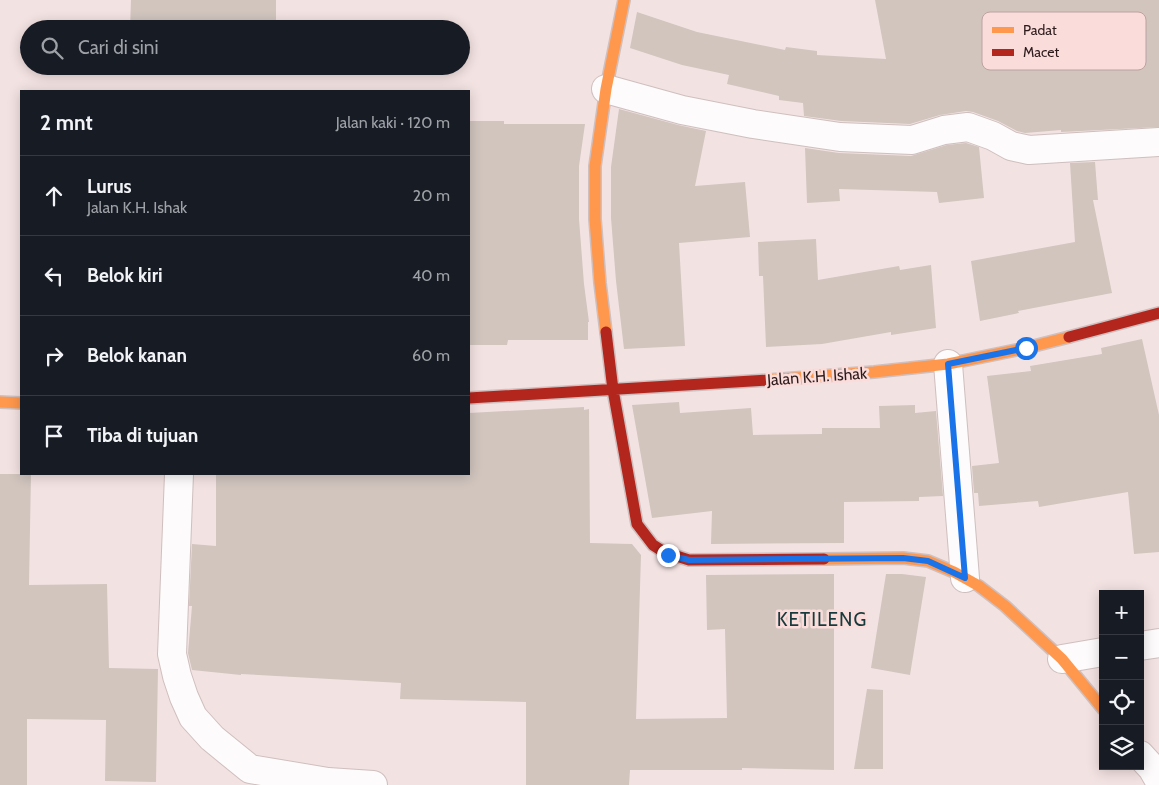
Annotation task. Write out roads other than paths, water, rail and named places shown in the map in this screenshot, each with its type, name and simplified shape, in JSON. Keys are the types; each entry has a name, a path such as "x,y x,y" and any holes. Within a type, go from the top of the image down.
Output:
{"street":[{"path":"624,0 606,90 595,166 595,219 600,283 613,390 637,524 646,538 654,547 668,555 689,560 903,558 928,561 979,586 1005,606 1062,659 1099,704"},
{"path":"606,90 682,110 753,124 840,137 912,140 944,130 968,127 993,136 1011,146 1029,150 1159,142"},
{"name":"Jalan K.H. Ishak","path":"470,398 744,382 948,364 1026,348 1159,313"},
{"path":"948,364 965,578"},
{"path":"0,402 20,403"},
{"path":"179,475 172,654 177,676 193,717 212,738 250,769 328,782 373,785"},
{"path":"1144,645 1159,643"},
{"path":"1062,659 1099,653"},
{"path":"1144,759 1159,780"}],"district":[{"name":"KETILENG","path":"822,619"}]}
